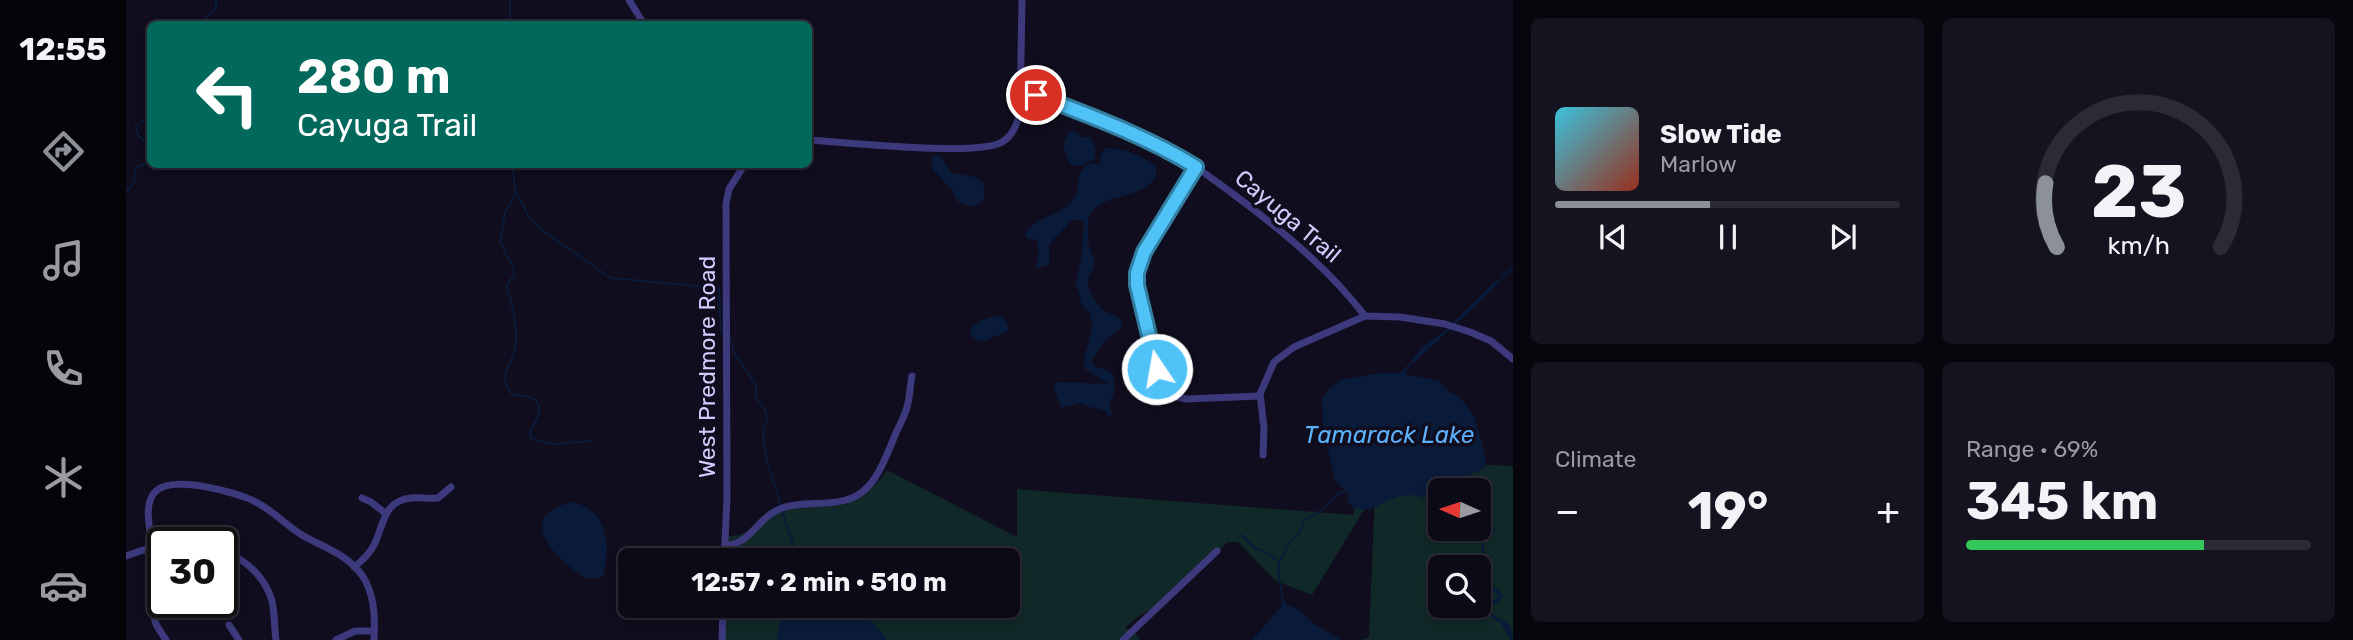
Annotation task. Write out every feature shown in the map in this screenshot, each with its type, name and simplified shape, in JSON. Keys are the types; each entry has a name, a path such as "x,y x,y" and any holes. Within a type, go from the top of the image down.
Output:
{"street":[{"path":"629,0 642,21"},
{"path":"812,140 909,146 993,146 1003,142 1016,127 1020,110 1022,0"},
{"name":"Cayuga Trail","path":"1022,89 1131,133 1174,153 1196,167 1291,238 1331,277 1365,316"},
{"path":"1196,167 1144,252 1137,273 1137,285 1160,383 1170,395 1186,399 1260,396"},
{"name":"West Predmore Road","path":"725,546 726,204 729,189 742,168"},
{"path":"1263,455 1264,428 1260,396 1274,362 1294,347 1365,316 1400,317 1445,324 1491,341 1513,359"},
{"path":"725,546 736,545 747,538 761,523 781,509 836,503 862,493 878,475 899,426 908,403 912,376"},
{"path":"150,527 148,504 155,492 169,486 201,486 255,501 299,533 340,554 366,582 374,612 374,636 355,631 336,640"},
{"path":"354,567 366,558 373,548 385,513 391,506 410,498 438,498 451,487"},
{"path":"362,498 385,513"},
{"path":"126,556 147,550"},
{"path":"1123,640 1217,551"},
{"path":"238,559 249,565 261,578 272,603 276,640 269,640"},
{"path":"155,618 156,625 166,640"},
{"path":"722,640 723,618"},
{"path":"229,625 239,640"}],"green space":[{"path":"1358,459 1513,466 1513,640 1362,640 1369,637 1375,492 1312,595 1276,581 1238,542 1228,542 1159,604 1125,628 1135,632 1140,640 724,640 725,618 1020,618 1020,548 728,548 728,536 752,530 785,508 852,498 871,488 887,470 1017,537 1017,489 1354,515"}],"water":[{"path":"1069,131 1077,132 1081,137 1090,137 1096,149 1094,160 1078,166 1070,164 1063,146"},
{"path":"1105,148 1132,153 1157,167 1155,178 1149,185 1099,206 1089,219 1088,243 1094,263 1088,281 1089,288 1100,307 1121,320 1122,327 1106,340 1092,360 1094,366 1111,372 1114,381 1114,393 1109,406 1113,415 1107,416 1107,412 1080,403 1061,408 1054,388 1056,382 1109,384 1085,369 1084,363 1092,322 1075,285 1081,260 1084,222 1071,221 1052,241 1049,247 1049,267 1046,265 1038,269 1037,240 1026,238 1026,232 1031,226 1070,203 1077,193 1082,170 1091,163 1100,165 1100,157"},
{"path":"938,155 951,173 981,180 983,201 971,207 958,202 952,190 931,167 933,157"},
{"name":"Tamarack Lake","path":"1502,278 1408,368 1405,374 1439,381 1468,407 1475,418 1483,447 1486,461 1484,468 1464,478 1428,478 1428,498 1407,495 1368,509 1353,508 1347,501 1349,494 1335,480 1323,428 1322,399 1328,389 1341,380 1379,373 1400,373 1422,347 1447,329 1493,283"},
{"path":"995,316 1004,318 1008,331 982,342 974,338 971,334 973,326"},
{"path":"575,502 593,512 602,523 606,546 603,577 592,579 577,572 555,552 543,534 544,518 550,511"},
{"path":"1486,541 1483,544 1485,555 1482,555 1481,543"},
{"path":"1491,582 1502,598 1491,608 1491,602 1499,596 1491,589"},
{"path":"1282,594 1287,605 1298,609 1314,624 1342,640 1252,640 1282,606"},
{"path":"1491,613 1510,625 1513,640 1510,640 1501,623 1491,617"},
{"path":"784,618 870,618 888,640 777,640"}],"waterway":[{"path":"186,21 203,20 216,8 216,0"},
{"path":"510,0 510,21"},
{"path":"147,119 136,125 138,134 147,143"},
{"path":"126,193 134,182 136,167 147,163"},
{"path":"512,168 515,189 528,215 543,231 611,278 719,288 721,333"},
{"path":"516,194 505,212 500,242 515,272 507,287 516,335 515,350 506,374 507,387 512,394 529,397 538,404 539,413 530,432 531,439 553,444 591,441"},
{"path":"1502,278 1513,267"},
{"path":"730,337 734,353 756,385 756,397 765,410 767,418 763,435 767,462 781,506"},
{"path":"1282,594 1278,572 1280,561 1289,544 1300,532 1304,521 1324,508 1340,492 1349,493"},
{"path":"782,511 794,548"},
{"path":"1241,535 1256,549 1264,551 1279,562"}],"route":[{"path":"1036,95 1131,133 1174,153 1196,167 1144,252 1137,273 1137,285 1157,369"}]}
